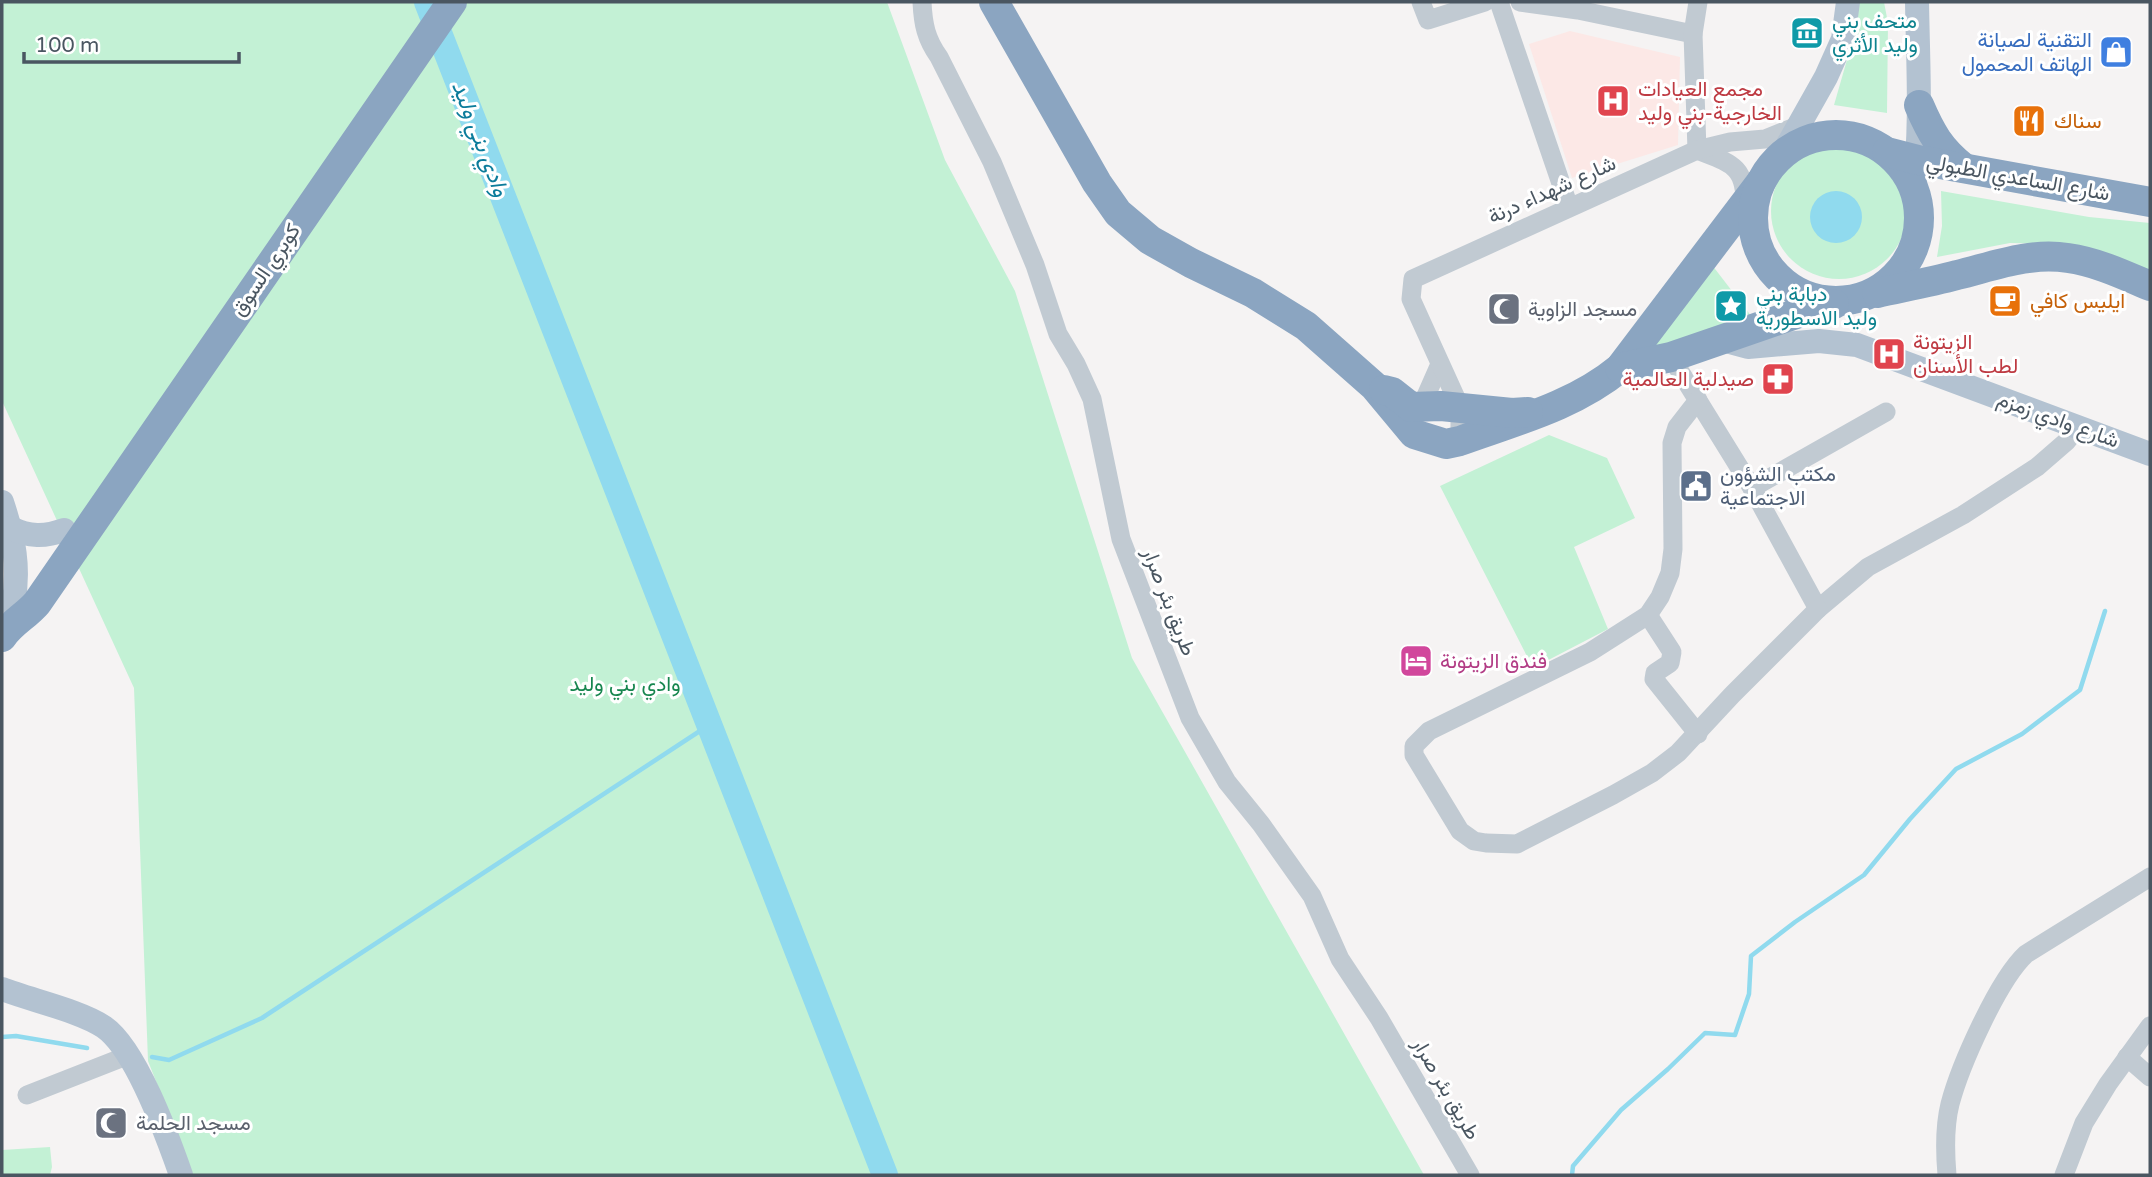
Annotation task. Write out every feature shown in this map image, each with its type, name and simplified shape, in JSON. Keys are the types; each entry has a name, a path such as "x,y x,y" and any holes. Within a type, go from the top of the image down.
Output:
{"highway":[{"name":"كوبري السوق","path":"73,535 427,2"},
{"name":"كوبري السوق","path":"73,535 452,2"},
{"path":"994,2 1097,183 1118,214 1150,240 1191,264 1253,293 1296,319 1415,419 1423,439 1436,443 1460,441 1549,410 1600,385 1620,368 1753,193 1782,155 1810,139 1836,134 1863,139 1887,152 1902,167 1914,190 1919,208 1918,232 1910,255 1897,275 1856,298 1818,300 1798,293 1773,273 1763,259 1753,230 1753,193"},
{"path":"1919,105 1931,134 1948,155 1964,168"},
{"name":"شارع الساعدي الطبولي","path":"1887,152 2150,202"},
{"path":"1620,368 1671,357 1796,314 2018,258 2067,257 2091,262 2150,286"},
{"path":"1415,419 1461,407 1512,413 1549,410"},
{"path":"8,622 31,610 73,535"}],"main road":[{"path":"1782,155 1826,77 1843,39 1848,2"},
{"path":"1914,190 1918,160 1919,105 1917,2"},
{"name":"شارع وادي زمزم","path":"1722,340 1748,347 1819,341 1857,345 2150,453"},
{"path":"2,502 17,559 8,622"},
{"path":"11,528 32,536 73,535"},
{"path":"2,989 87,1018 104,1027 118,1040 129,1055 166,1133 181,1175"}],"street":[{"name":"طريق بئر صرار","path":"922,2 923,27 928,43 939,57 992,162 1035,265 1058,334 1092,399 1121,539 1190,718 1227,782 1283,852 1312,896 1340,959 1379,1018 1470,1175"},
{"path":"1422,2 1428,20 1485,2"},
{"path":"1499,2 1569,207"},
{"path":"1532,2 1693,34"},
{"path":"1698,2 1693,34 1697,150 1720,159 1739,171 1746,186 1753,193"},
{"name":"شارع شهداء درنة","path":"1440,364 1411,299 1413,279 1697,150 1730,142 1765,139 1800,125"},
{"path":"1671,357 1752,488 1818,609"},
{"path":"1440,364 1461,407 1460,441"},
{"path":"1415,419 1440,364"},
{"path":"1698,400 1677,427 1672,443 1673,549 1670,573 1660,597 1648,615 1590,652 1429,731 1414,746 1414,755 1461,831 1474,841 1486,844 1517,844 1652,773 1678,754 1732,695 1818,609 1868,568 1963,515 2037,467 2067,441 2078,427"},
{"path":"1752,488 1886,412"},
{"path":"1648,615 1672,653 1670,663 1656,673 1654,679 1698,734"},
{"path":"1948,1175 1945,1133 1950,1105 1962,1070 2004,980 2014,965 2026,954 2150,877"},
{"path":"2064,1175 2084,1123 2150,1026"},
{"path":"27,1095 129,1055"},
{"path":"2127,1057 2150,1077"}],"shaded area":[{"name":"مجمع العيادات الخارجية-بني وليد","path":"1570,31 1680,57 1678,145 1572,178 1529,44"}],"green space":[{"name":"وادي بني وليد","path":"2,2 887,2 945,160 1015,291 1132,658 1424,1175 193,1175 148,1061 134,688 2,401"},
{"path":"1858,2 1884,2 1888,23 1887,113 1834,105 1853,39"},
{"path":"1839,143 1865,148 1887,163 1902,185 1907,211 1902,237 1887,259 1865,274 1839,279 1813,274 1791,259 1776,237 1771,211 1776,185 1791,163 1813,148"},
{"path":"1941,191 2089,217 2150,223 2150,273 2056,244 2010,243 1937,257 1942,226"},
{"path":"1712,265 1752,317 1653,348"},
{"path":"1549,435 1607,458 1635,518 1574,547 1608,629 1533,668 1440,486"},
{"path":"50,1147 50,1175 2,1175 2,1150"}],"water":[{"path":"1836,191 1855,198 1862,217 1855,236 1836,243 1817,236 1810,217 1817,198"}],"waterway":[{"name":"وادي بني وليد","path":"427,2 885,1175"},
{"path":"1572,1175 1573,1166 1621,1110 1705,1033 1735,1035 1749,994 1751,956 1864,875 1956,769 2022,734 2080,690 2105,611"},
{"path":"152,1057 169,1060 262,1018 709,725"},
{"path":"2,1037 16,1036 87,1048"}],"place":[{"name":"متحف بني وليد الأثري","path":"1807,33"},
{"name":"التقنية لصيانة الهاتف المحمول","path":"2116,52"},
{"name":"مجمع العيادات الخارجية-بني وليد","path":"1613,101"},
{"name":"سناك","path":"2029,121"},
{"name":"ايليس كافي","path":"2005,301"},
{"name":"دبابة بني وليد الاسطورية","path":"1731,306"},
{"name":"مسجد الزاوية","path":"1504,309"},
{"name":"الزيتونة لطب الأسنان","path":"1889,354"},
{"name":"صيدلية العالمية","path":"1778,379"},
{"name":"مكتب الشؤون الاجتماعية","path":"1696,486"},
{"name":"فندق الزيتونة","path":"1416,661"},
{"name":"مسجد الحلمة","path":"111,1123"}]}
